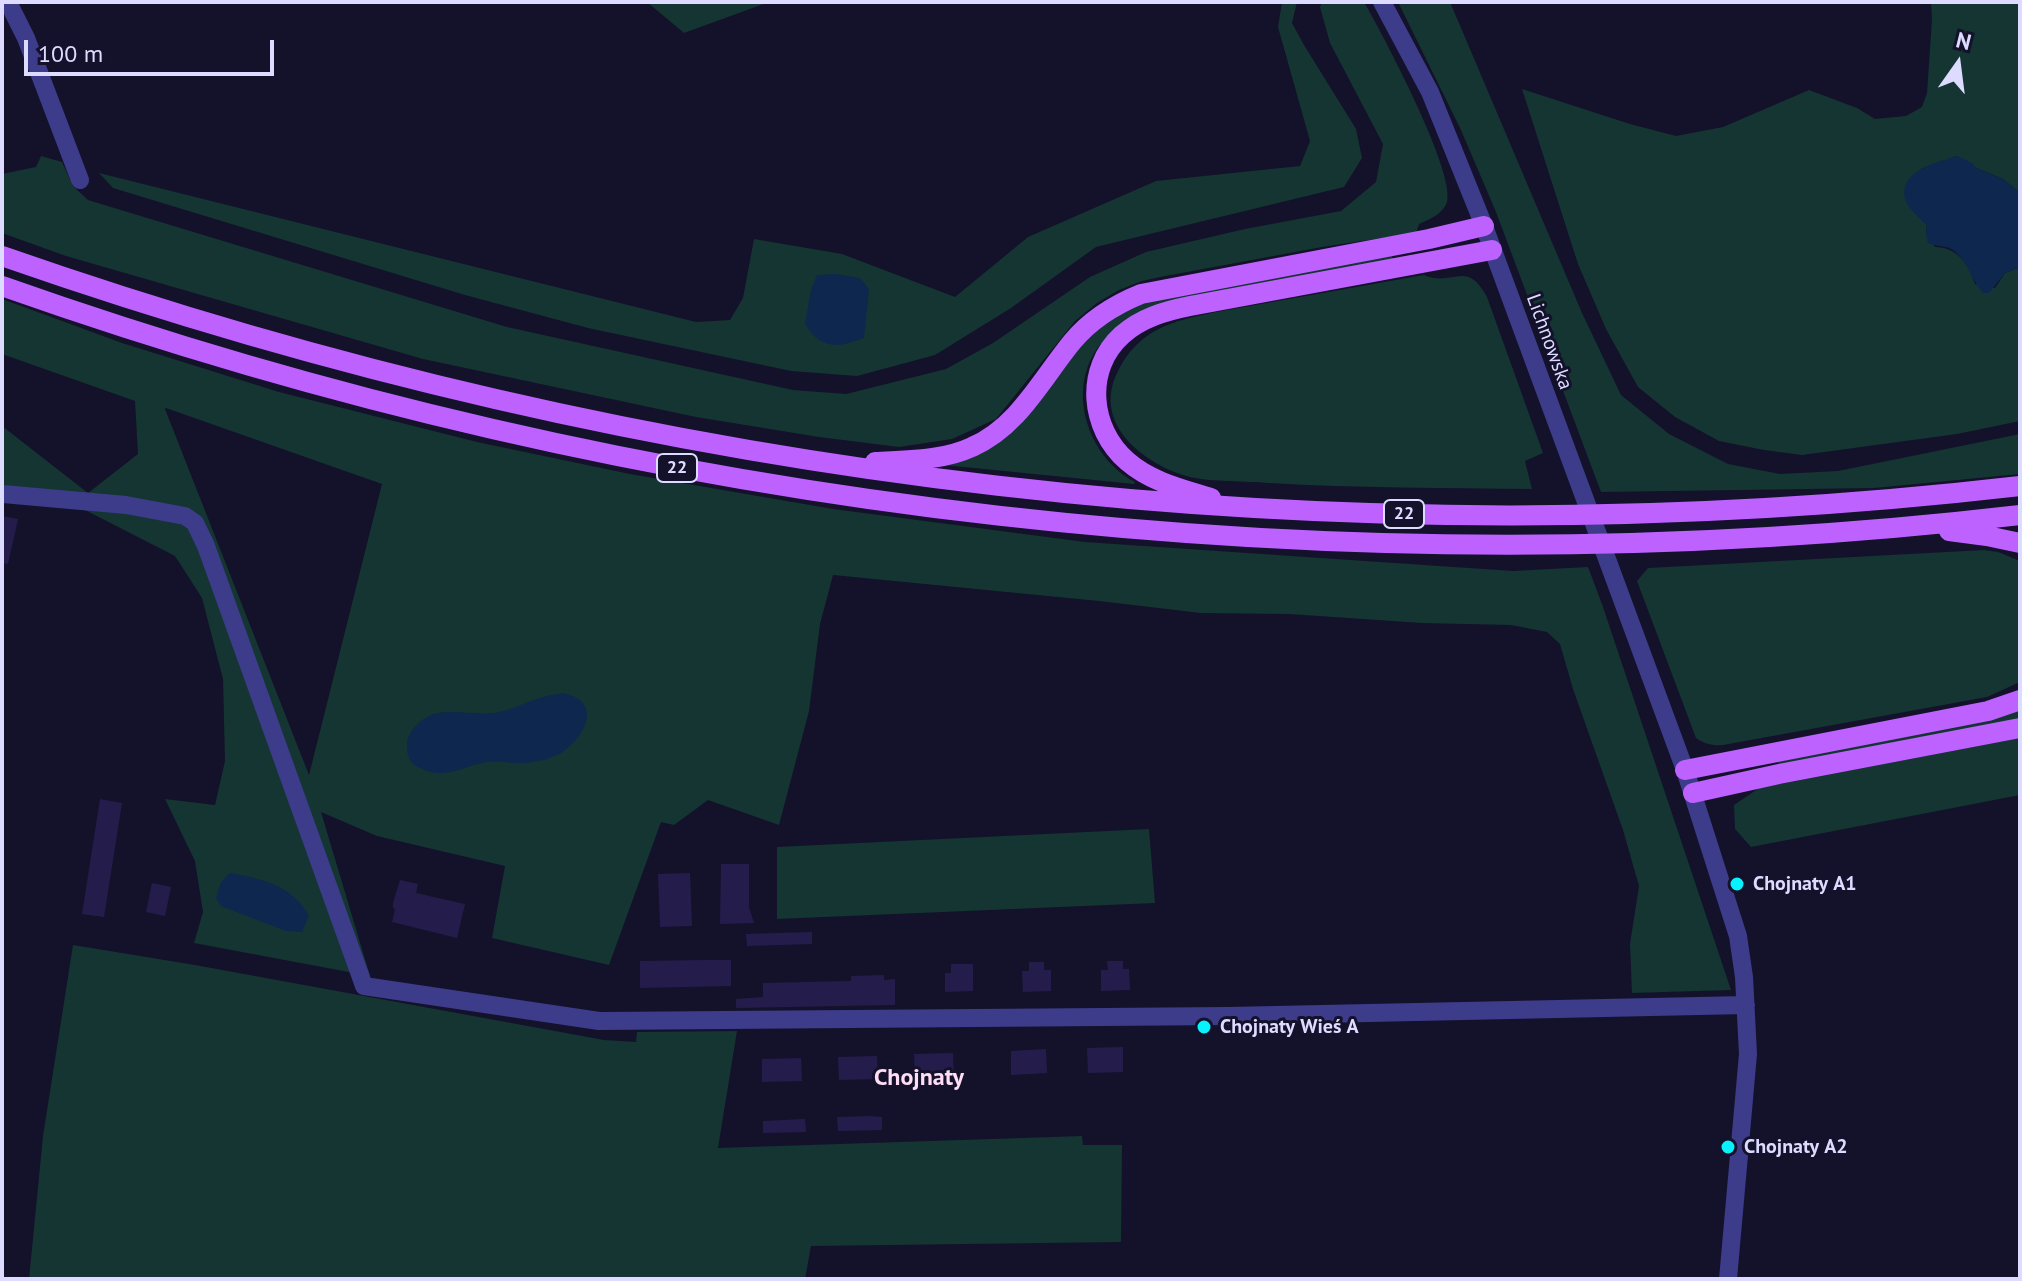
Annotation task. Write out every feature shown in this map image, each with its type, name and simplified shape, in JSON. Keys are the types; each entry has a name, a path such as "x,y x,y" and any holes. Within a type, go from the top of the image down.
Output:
{"main road":[{"path":"837,465 942,457 981,443 1019,413 1091,322 1110,308 1141,294 1484,226"},
{"name":"22","path":"1242,508 1162,482 1135,467 1115,450 1104,432 1096,407 1096,386 1105,358 1121,336 1145,320 1190,306 1492,250"},
{"name":"22","path":"2,256 222,328 434,386 652,433 837,465 1029,490 1242,508 1409,515 1608,514 1811,505 2020,486"},
{"name":"22","path":"2,286 262,370 455,420 705,473 944,509 1206,534 1451,544 1684,541 1910,526 2020,515"},
{"path":"1910,526 2020,543"},
{"path":"1685,770 1988,711 2020,700"},
{"path":"1693,793 2020,728"}],"street":[{"path":"8,2 26,38 80,180"},
{"name":"Lichnowska","path":"1382,2 1430,92 1484,226 1685,770 1738,936 1746,1005 1747,1066 1728,1279"},
{"path":"3,494 126,505 185,516 195,523 206,546 364,986 599,1021 1244,1016 1746,1005"}],"green space":[{"path":"647,2 769,2 684,33"},
{"path":"1282,2 1297,2 1292,23 1356,129 1362,158 1344,187 1096,247 1011,308 935,355 857,376 791,371 588,328 465,295 113,188 99,173 696,322 730,320 743,298 754,239 842,254 955,297 1028,237 1156,181 1300,166 1310,141 1278,27"},
{"path":"1322,2 1364,2 1416,102 1440,162 1447,186 1447,202 1442,210 1419,224 1416,233 1160,277 1119,290 1075,321 996,419 952,439 899,447 819,437 696,417 423,359 66,256 2,233 2,174 36,167 41,156 62,162 73,186 88,200 507,327 793,390 846,394 946,369 993,343 1090,277 1146,252 1341,211 1376,182 1383,144 1330,43 1320,7"},
{"path":"1398,2 1450,2 1582,313 1621,395 1669,434 1728,464 1780,474 1838,471 2020,434 2020,474 1874,488 1601,492 1496,212 1461,130"},
{"path":"1931,2 2020,2 2020,193 2003,179 1957,156 1921,169 1914,212 1927,225 1926,234 1935,247 1956,253 1975,284 1995,288 2005,273 2020,267 2020,421 1957,434 1802,455 1719,441 1675,417 1638,387 1606,329 1578,264 1522,89 1676,136 1723,127 1809,90 1857,108 1875,119 1906,116 1922,107 1927,93"},
{"path":"1392,255 1393,261 1116,329 1097,349 1087,370 1083,388 1084,407 1096,443 1106,458 1134,484 944,465 962,460 1110,318 1153,299"},
{"path":"1424,275 1434,278 1465,276 1479,285 1487,297 1543,453 1525,461 1532,489 1335,486 1198,479 1156,463 1127,440 1117,426 1111,392 1117,373 1135,346 1158,329 1216,312"},
{"path":"2,299 122,343 279,392 477,442 630,474 833,509 1085,542 1513,571 1588,567 1731,990 1632,993 1630,944 1639,886 1560,644 1547,632 1511,625 1422,623 1289,614 1201,613 833,575 820,624 809,711 779,825 708,800 674,825 661,822 609,965 492,938 505,866 377,836 321,812 370,976 194,943 203,912 195,861 165,799 215,805 225,761 223,679 202,598 175,556 61,500 2,485 2,426 88,493 138,454 135,401 2,354","holes":["165,409 382,484 309,775"]},
{"path":"1984,550 2020,561 2020,682 1987,697 1723,745 1709,744 1696,738 1637,581 1648,568"},
{"path":"2020,708 2020,720 1778,765 1778,762"},
{"path":"2020,738 2020,795 1751,847 1735,829 1734,805 1759,788"},
{"path":"1149,829 1155,903 777,919 777,847"},
{"path":"73,945 604,1040 636,1042 637,1032 737,1031 718,1148 1082,1136 1083,1145 1122,1145 1121,1242 811,1246 805,1279 29,1279 43,1136"}],"water":[{"path":"1957,156 2003,179 2020,193 2020,267 2005,273 1989,293 1983,293 1953,250 1928,243 1927,225 1906,201 1904,191 1912,176 1929,165"},
{"path":"817,275 860,278 869,289 864,338 838,345 817,339 805,324"},
{"path":"563,693 583,703 587,719 579,736 555,756 528,763 487,762 440,773 418,767 409,757 407,746 410,735 417,725 432,715 499,712"},
{"path":"230,873 276,885 294,897 309,916 302,932 286,931 221,906 216,898 221,882"}],"building":[{"path":"2,516 18,519 8,564 2,563"},
{"path":"100,799 122,803 104,917 82,914"},
{"path":"721,864 749,864 749,907 754,923 720,924"},
{"path":"690,873 692,926 660,927 658,874"},
{"path":"400,880 418,884 416,893 465,904 457,938 392,922 393,903"},
{"path":"152,883 171,887 165,916 146,912"},
{"path":"812,932 812,944 747,946 746,934"},
{"path":"731,960 731,986 640,988 640,961"},
{"path":"1107,961 1123,961 1123,969 1129,969 1130,990 1101,991 1101,970 1108,970"},
{"path":"1029,962 1044,962 1044,970 1051,970 1051,991 1023,992 1022,971 1029,971"},
{"path":"951,964 973,964 973,991 945,992 945,973 951,973"},
{"path":"884,975 884,980 895,979 895,1005 736,1008 736,999 763,997 763,983 851,981 851,976"},
{"path":"1123,1047 1123,1072 1088,1073 1087,1048"},
{"path":"1046,1049 1047,1073 1011,1075 1011,1051"},
{"path":"953,1053 954,1076 915,1078 914,1054"},
{"path":"877,1056 878,1079 839,1080 838,1057"},
{"path":"801,1058 802,1081 762,1082 762,1059"},
{"path":"837,1117 882,1117 882,1130 838,1131"},
{"path":"805,1119 806,1132 763,1133 763,1121"}],"place":[{"name":"Chojnaty A1","path":"1737,884"},
{"name":"Chojnaty Wieś A","path":"1204,1027"},
{"name":"Chojnaty A2","path":"1728,1147"}],"district":[{"name":"Chojnaty","path":"919,1078"}]}
